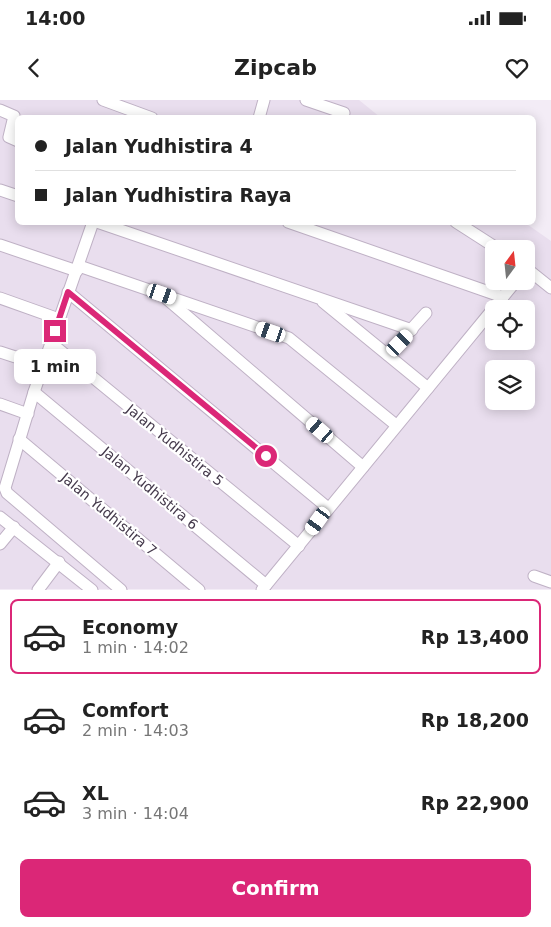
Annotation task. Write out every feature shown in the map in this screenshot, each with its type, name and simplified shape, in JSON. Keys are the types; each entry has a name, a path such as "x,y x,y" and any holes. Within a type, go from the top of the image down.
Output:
{"street":[{"path":"103,100 131,114"},
{"path":"260,115 264,100"},
{"path":"306,100 344,113"},
{"path":"0,110 14,116 9,136 15,139"},
{"path":"0,190 15,195"},
{"path":"92,225 34,392 12,461 6,490 121,590"},
{"path":"107,225 412,330"},
{"path":"297,225 503,297"},
{"path":"461,225 485,241"},
{"path":"0,245 162,294 289,338 396,425"},
{"path":"535,275 548,286"},
{"path":"264,587 509,290"},
{"path":"68,292 328,508"},
{"path":"162,294 363,467"},
{"path":"316,297 428,388"},
{"path":"0,298 59,319"},
{"path":"388,355 426,313"},
{"name":"Jalan Yudhistira 5","path":"52,343 299,546"},
{"path":"0,352 43,366"},
{"name":"Jalan Yudhistira 6","path":"34,392 264,587"},
{"path":"0,404 28,414"},
{"name":"Jalan Yudhistira 7","path":"19,439 199,590"},
{"path":"0,457 12,461"},
{"path":"0,517 92,590"},
{"path":"0,544 14,527"},
{"path":"38,590 59,562"},
{"path":"534,576 551,582"}],"shaded area":[{"path":"0,100 359,100 378,115 15,115 15,225 528,225 551,241 551,589 0,589"}],"route":[{"path":"55,331 68,292 266,456"}]}
